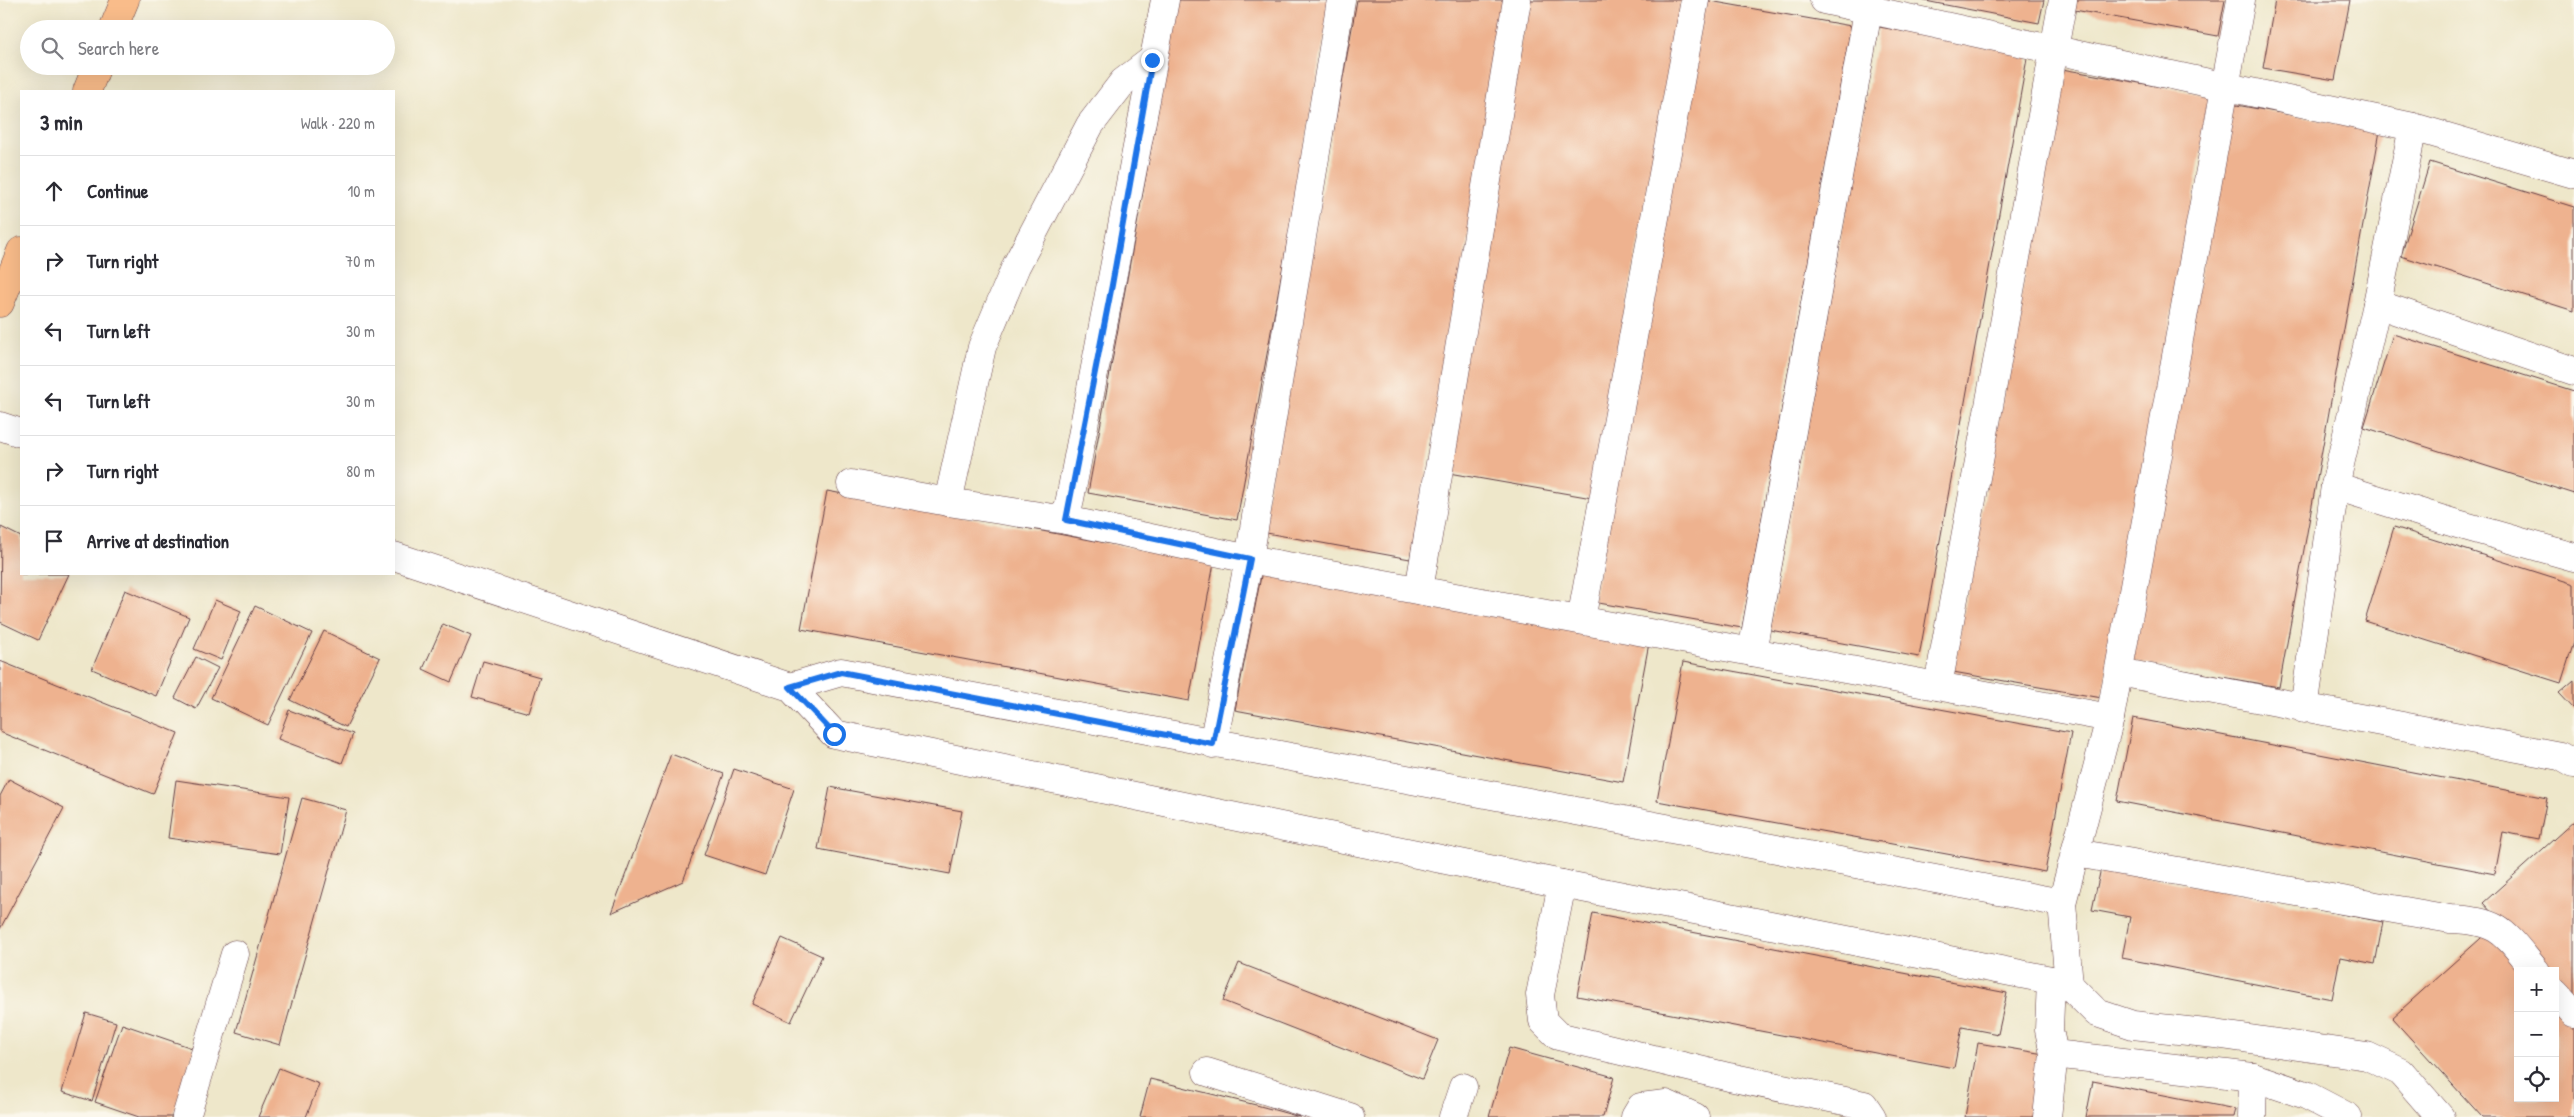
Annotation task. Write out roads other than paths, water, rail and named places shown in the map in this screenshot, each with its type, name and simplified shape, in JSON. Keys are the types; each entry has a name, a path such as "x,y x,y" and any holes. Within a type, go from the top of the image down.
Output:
{"main road":[{"path":"117,20 125,0"},
{"path":"87,90 93,75"},
{"path":"0,303 20,253"}],"street":[{"path":"1066,520 1112,285 1152,60 1165,0"},
{"path":"1213,744 1250,559 1341,0"},
{"path":"1419,590 1518,0"},
{"path":"1581,620 1695,0"},
{"path":"1824,0 1869,6 2055,51 2228,86 2413,127 2574,174"},
{"path":"1938,686 2064,0"},
{"path":"2046,1117 2054,1054 2049,1030 2060,982 2062,903 2110,718 2228,86 2241,0"},
{"path":"1752,652 1869,6"},
{"path":"948,502 982,347 1016,266 1090,125 1123,82 1152,60"},
{"path":"2304,708 2334,486 2378,304 2413,127"},
{"path":"2378,304 2574,371"},
{"path":"0,426 20,433"},
{"path":"851,484 948,502 1066,520 1250,559 2110,718"},
{"path":"2334,486 2454,524 2574,557"},
{"path":"395,556 790,687 834,734 1562,884 2060,982 2097,1013 2133,1026 2215,1034 2367,1056 2401,1072 2440,1117"},
{"path":"790,687 841,672 1213,744 2062,903"},
{"path":"2119,672 2560,756 2574,764"},
{"path":"2076,853 2441,917 2483,921 2504,934 2533,967"},
{"path":"1562,884 1540,995 1544,1021 1558,1036 1655,1060 1864,1105 1872,1117"},
{"path":"186,1117 236,954"},
{"path":"2559,996 2574,1013"},
{"path":"2054,1054 2253,1077 2306,1095 2348,1117"},
{"path":"1207,1072 1350,1117"},
{"path":"2252,1117 2253,1077"},
{"path":"1453,1117 1463,1087"},
{"path":"1635,1117 1642,1108 1666,1104 1696,1117"}]}
